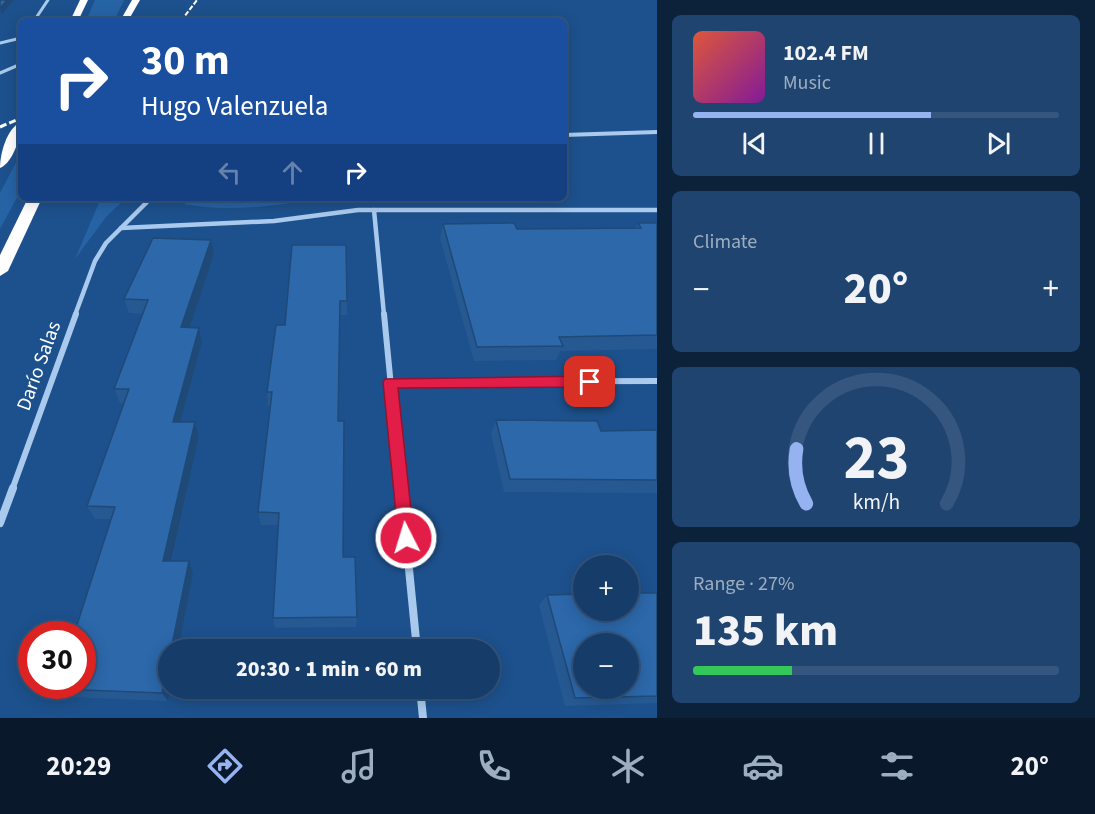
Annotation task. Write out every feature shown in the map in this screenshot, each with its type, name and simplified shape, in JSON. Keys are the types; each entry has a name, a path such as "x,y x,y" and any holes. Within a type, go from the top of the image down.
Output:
{"highway":[{"path":"75,18 84,0"},
{"path":"126,18 136,0"},
{"path":"0,164 18,130"},
{"path":"0,271 34,201"}],"street":[{"path":"36,18 48,0"},
{"path":"0,42 18,39"},
{"path":"0,73 18,67"},
{"path":"567,135 657,132"},
{"name":"Darío Salas","path":"0,523 95,261 106,243 147,201"},
{"path":"121,228 274,221 374,210 657,210"},
{"path":"374,210 416,639"},
{"path":"390,382 657,381"},
{"path":"421,699 423,718"}],"shaded area":[{"path":"95,0 124,0 115,18 87,18"},
{"path":"18,159 18,196 0,229 0,193"},
{"path":"100,201 123,201 106,217 75,259"},
{"path":"184,201 300,201 235,208 185,204"}],"building":[{"path":"0,0 7,0 0,8"},
{"path":"514,223 517,229 641,228 638,223 657,223 657,335 559,337 563,346 477,347 443,224"},
{"path":"153,238 211,240 181,327 199,328 173,422 195,422 163,561 189,561 173,639 158,639 158,693 96,691 96,621 78,621 115,507 87,506 129,389 114,389 148,300 124,299"},
{"path":"292,245 346,245 347,301 340,301 338,421 344,421 343,557 355,557 357,617 273,618 279,513 258,512 272,392 267,392 276,325 285,325"},
{"path":"496,420 597,421 601,431 657,430 657,480 510,479"},
{"path":"639,593 657,593 657,696 639,696 639,633 573,633 573,691 547,595 573,594 573,621 639,621"}],"railway":[{"path":"183,18 197,0"},
{"path":"0,127 18,119"}],"route":[{"path":"406,538 390,382 590,382"}]}
